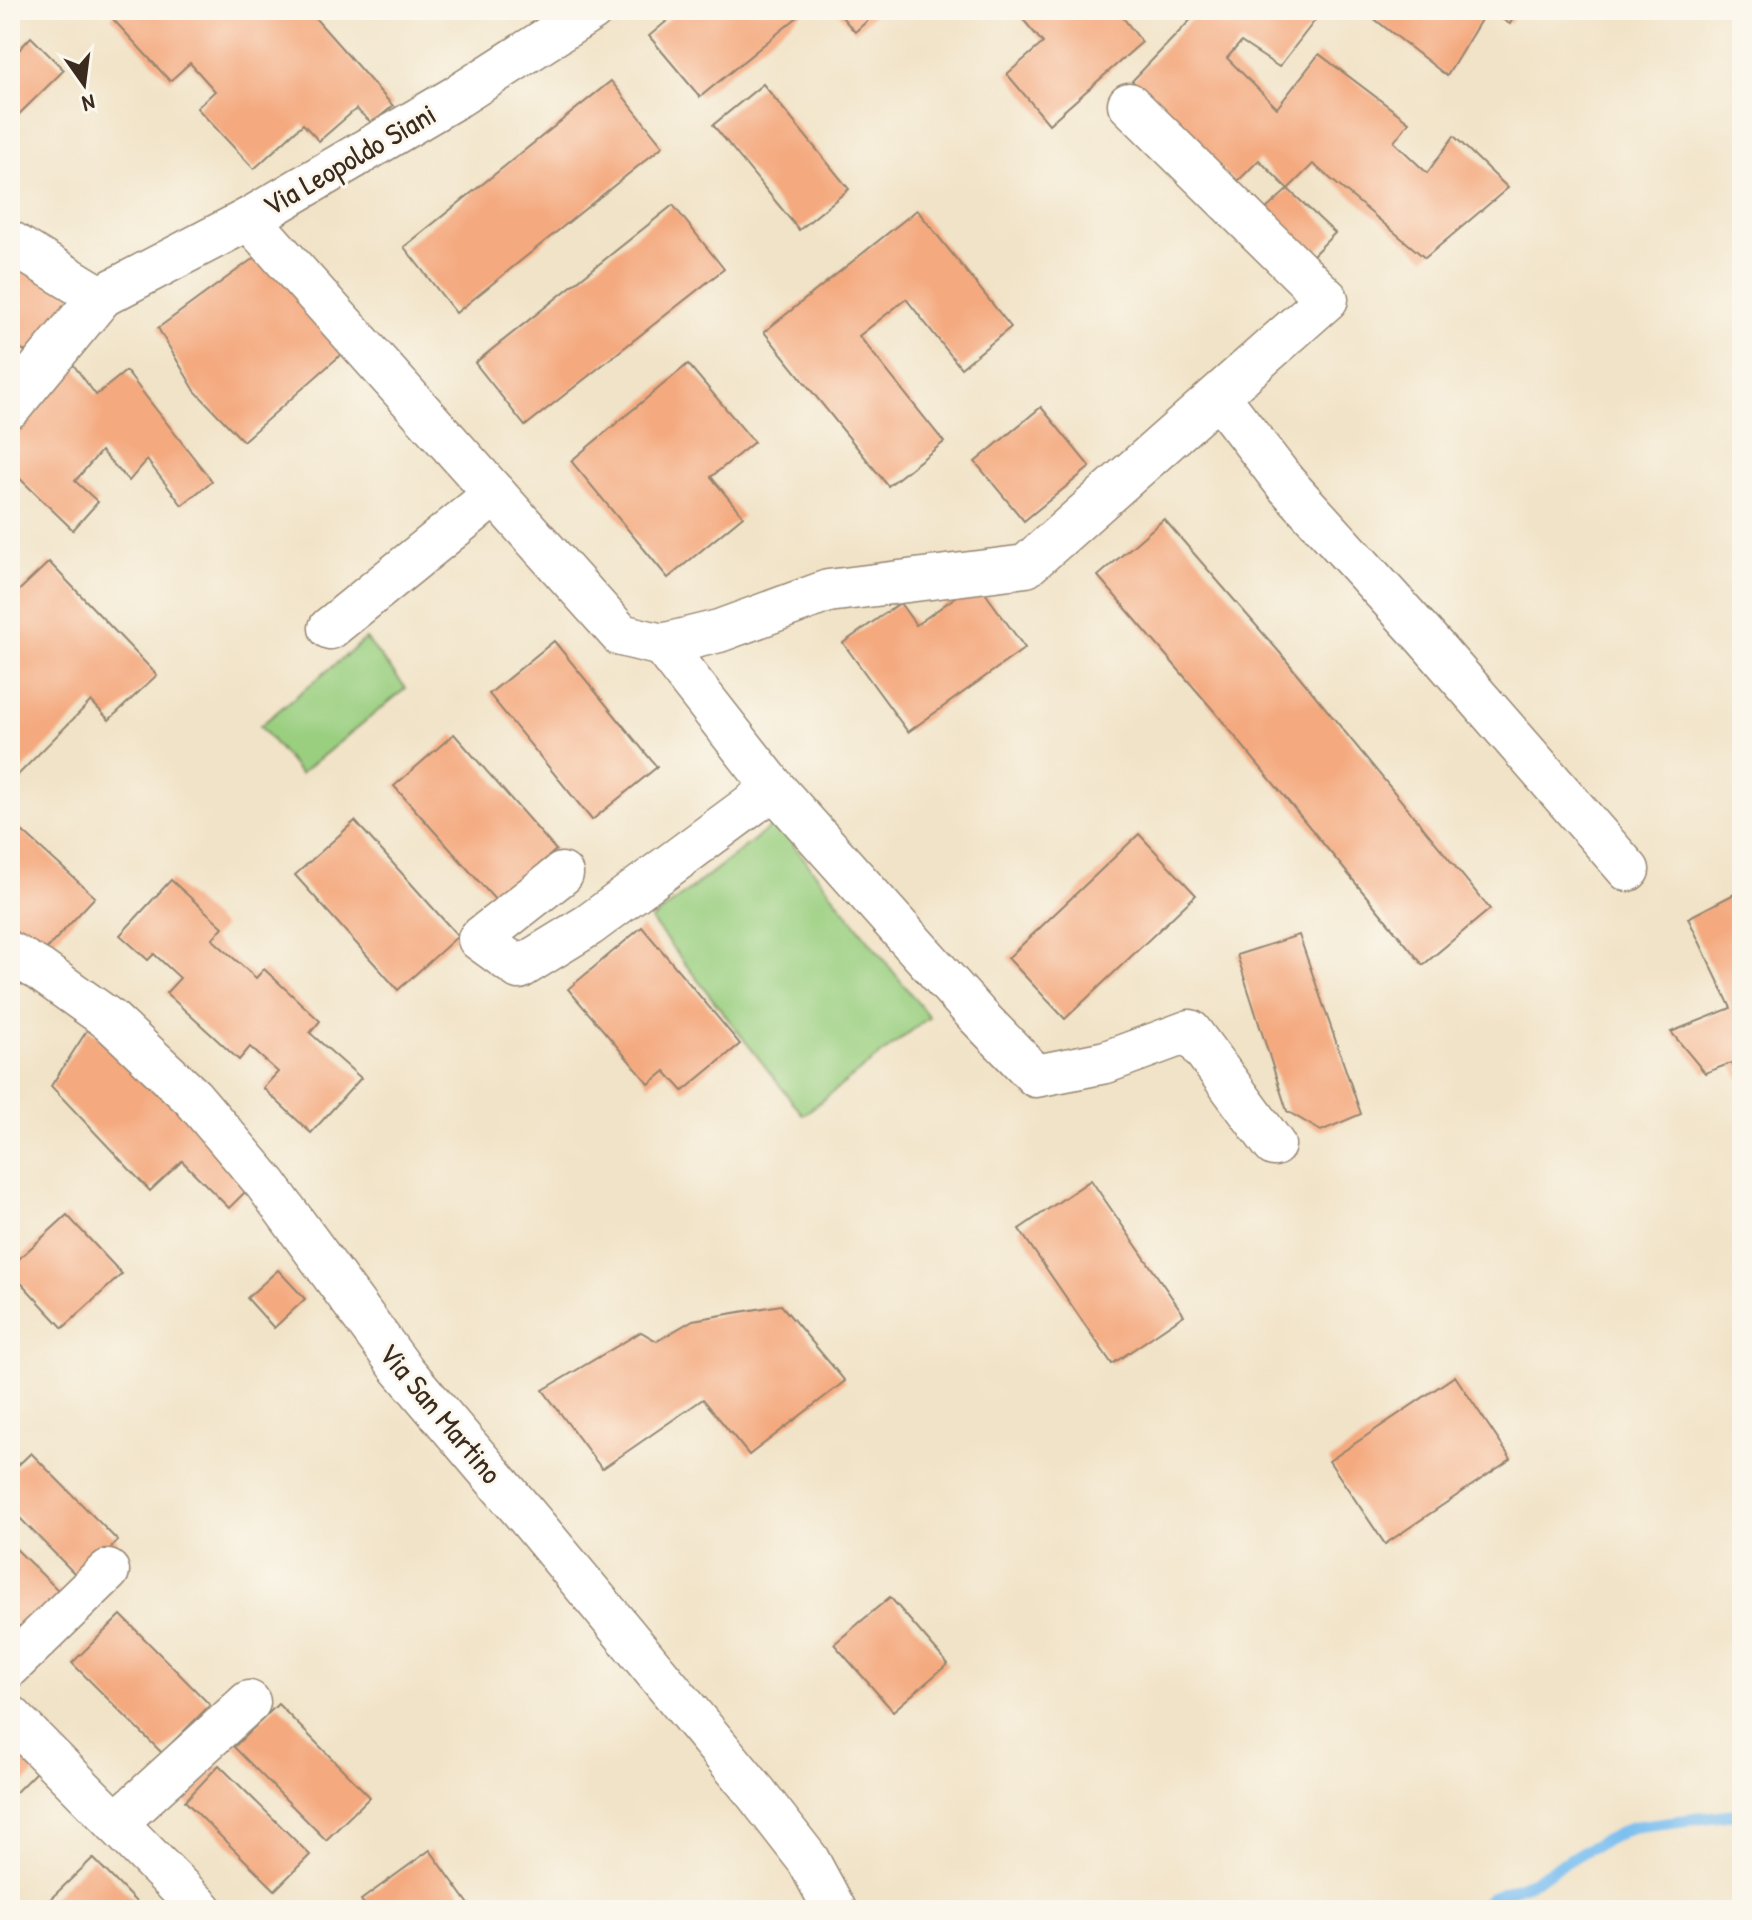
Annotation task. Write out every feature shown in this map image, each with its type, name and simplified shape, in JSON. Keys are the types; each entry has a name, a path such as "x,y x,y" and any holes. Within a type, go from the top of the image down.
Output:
{"street":[{"name":"Via Leopoldo Siani","path":"100,297 249,219 458,96 592,10"},
{"path":"249,219 621,635 662,645 719,631 828,591 1026,566 1327,299 1129,104"},
{"path":"10,242 100,297 10,406"},
{"path":"1219,397 1286,484 1425,637 1628,870"},
{"path":"330,628 495,494"},
{"path":"662,645 774,788 976,1014 1036,1076 1106,1062 1190,1031 1274,1145"},
{"path":"562,874 479,939 519,968 589,925 774,788"},
{"name":"Via San Martino","path":"10,953 40,970 110,1020 202,1109 266,1184 401,1368 765,1804 808,1860 835,1910"},
{"path":"10,1666 108,1571"},
{"path":"116,1823 249,1702"},
{"path":"10,1716 202,1910"}],"green space":[{"path":"366,639 406,688 300,774 260,726"},
{"path":"776,823 929,1017 803,1115 651,920"}],"building":[{"path":"118,10 308,10 393,106 372,123 356,109 319,141 303,124 254,169 197,108 215,91 190,63 170,81 111,17"},
{"path":"529,10 565,10 541,26"},
{"path":"680,10 806,10 700,97 649,36"},
{"path":"836,10 879,10 855,32"},
{"path":"1015,10 1117,10 1142,42 1049,124 1007,74 1043,43"},
{"path":"1200,10 1225,10 1229,14 1232,10 1323,10 1279,67 1241,42 1227,58 1277,108 1319,54 1409,122 1394,142 1427,173 1454,136 1508,188 1425,258 1313,164 1288,189 1259,160 1236,183 1132,81"},
{"path":"1363,10 1487,10 1447,76"},
{"path":"1487,10 1517,10 1510,24"},
{"path":"31,37 64,70 10,123 10,47 16,53"},
{"path":"611,81 663,146 456,313 404,247"},
{"path":"763,84 849,189 799,230 713,125"},
{"path":"1288,189 1335,233 1311,257 1264,211"},
{"path":"673,205 724,269 525,426 475,363"},
{"path":"917,210 1011,327 961,368 906,299 859,336 944,442 888,486 764,332"},
{"path":"10,250 82,295 41,361 10,342"},
{"path":"262,252 352,345 243,441 195,391 158,328"},
{"path":"69,359 96,395 126,371 212,481 182,505 147,460 129,481 101,451 75,481 98,502 73,530 10,469 10,431"},
{"path":"688,364 754,442 711,477 743,516 668,578 571,461"},
{"path":"1041,407 1090,467 1024,521 975,462"},
{"path":"1164,519 1281,654 1490,909 1423,965 1214,711 1098,576"},
{"path":"49,562 157,675 109,720 91,701 10,783 10,599"},
{"path":"977,582 1025,648 908,732 843,643 900,603 916,625"},
{"path":"554,641 657,767 592,820 489,694"},
{"path":"454,734 556,850 497,902 394,786"},
{"path":"10,820 95,897 41,955 10,926"},
{"path":"355,821 458,936 398,990 295,875"},
{"path":"1139,834 1196,895 1065,1019 1008,958"},
{"path":"171,880 223,927 212,939 256,978 264,969 320,1021 310,1033 361,1078 311,1133 263,1088 278,1072 250,1047 239,1060 166,993 180,978 154,954 148,960 120,935"},
{"path":"1742,890 1742,1084 1731,1063 1705,1073 1671,1032 1731,1008 1688,918"},
{"path":"642,927 740,1044 683,1091 665,1071 649,1084 568,989"},
{"path":"1299,935 1361,1114 1321,1131 1287,1111 1237,955"},
{"path":"88,1029 149,1075 253,1184 229,1208 182,1161 150,1191 51,1086"},
{"path":"1091,1180 1184,1315 1112,1364 1019,1229"},
{"path":"67,1215 122,1274 63,1328 10,1271 10,1267"},
{"path":"278,1270 305,1299 274,1328 247,1298"},
{"path":"781,1305 845,1381 749,1455 703,1399 602,1469 543,1390 641,1332 657,1341 693,1320"},
{"path":"1455,1376 1511,1459 1385,1544 1329,1461"},
{"path":"31,1453 118,1541 79,1578 10,1508 10,1473"},
{"path":"10,1543 63,1595 26,1633 10,1617"},
{"path":"890,1597 948,1664 893,1711 834,1644"},
{"path":"121,1615 210,1705 162,1753 72,1663"},
{"path":"278,1704 370,1797 326,1840 234,1747"},
{"path":"10,1746 36,1772 10,1798"},
{"path":"219,1765 310,1855 275,1890 185,1801"},
{"path":"430,1850 473,1910 368,1910 361,1900"},
{"path":"93,1858 144,1910 41,1908"}],"waterway":[{"path":"1478,1910 1492,1897 1534,1881 1632,1827 1742,1813"}]}
